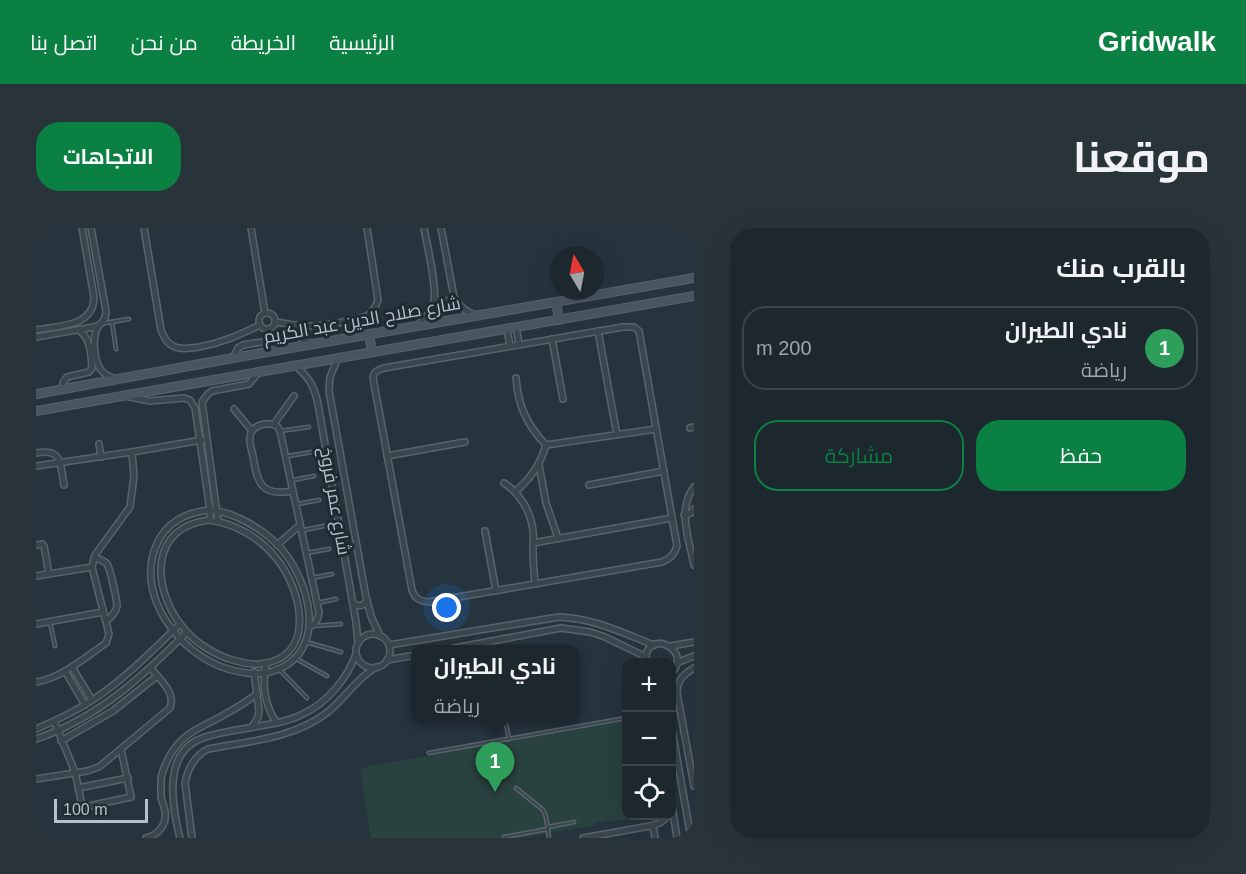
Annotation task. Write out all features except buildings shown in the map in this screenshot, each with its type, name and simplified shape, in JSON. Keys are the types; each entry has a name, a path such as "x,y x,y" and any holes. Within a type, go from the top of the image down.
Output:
{"main road":[{"name":"شارع صلاح الدين عبد الكريم","path":"36,394 694,278"},
{"name":"شارع صلاح الدين عبد الكريم","path":"36,411 694,296"},
{"path":"556,302 559,320"},
{"path":"369,334 372,352"}],"street":[{"path":"36,330 78,322 87,317 93,308 82,228"},
{"path":"91,228 106,311 105,320 95,333 94,340 100,368 109,376 117,379"},
{"path":"144,228 161,330 168,343 183,349 216,344 262,327 269,328 274,324 317,326 362,318 370,314 376,308 378,300 367,228"},
{"path":"251,228 265,313"},
{"path":"417,326 431,310 435,299 424,228"},
{"path":"441,228 454,297 459,306 477,316"},
{"path":"435,299 443,302 454,297"},
{"path":"266,341 259,320 265,313 273,316 275,339"},
{"path":"78,322 79,330 88,340 92,370"},
{"path":"36,337 100,325"},
{"path":"516,327 519,344"},
{"path":"623,327 634,327 639,331 677,546 675,552 662,562 422,602 416,599 412,590 373,378 374,373 384,368 519,344 623,327"},
{"path":"507,329 510,346"},
{"path":"598,331 617,435"},
{"path":"233,358 240,346 275,339 298,336 311,344"},
{"path":"552,339 562,399"},
{"name":"شارع عمر فروخ","path":"338,358 328,384 367,600 380,636"},
{"name":"شارع عمر فروخ","path":"296,366 308,377 317,398 358,643"},
{"path":"63,389 63,383 67,377 92,370 97,372 100,368"},
{"path":"218,521 202,406 204,398 212,391 249,384 258,373"},
{"path":"516,378 519,403 524,415 546,445"},
{"path":"317,398 330,395"},
{"path":"126,396 150,401 187,398 190,400 195,408 210,520"},
{"path":"274,424 294,396"},
{"path":"234,409 252,431"},
{"path":"292,491 281,493 270,491 257,479 250,440 254,428 274,424 280,431 319,612 318,618 310,627"},
{"path":"546,445 656,429"},
{"path":"36,466 207,440"},
{"path":"387,456 465,442"},
{"path":"99,444 101,457"},
{"path":"515,492 539,465 546,445"},
{"path":"36,453 46,451 57,457 64,485"},
{"path":"36,682 72,667 106,643 109,634 92,567 94,558 130,507 134,476 132,452"},
{"path":"539,465 546,503 558,538"},
{"path":"589,485 664,471"},
{"path":"504,483 522,501 531,519 535,584"},
{"path":"693,492 686,503 684,515 690,527 694,565"},
{"path":"684,515 691,513 694,509"},
{"path":"197,511 218,511 249,524 277,545 295,569 306,597 310,627 306,642 295,658 279,669 264,674 237,672 220,667 191,650 172,631 160,612 153,589 150,567 153,551 165,530 185,515 197,511"},
{"path":"533,543 672,518"},
{"path":"210,520 243,531 265,546 287,574 294,590 299,607 299,633 290,650 266,664 256,665 237,661 218,655 202,645 180,624 165,594 161,560 170,539 188,525 210,520"},
{"path":"277,545 300,528"},
{"path":"485,531 496,591"},
{"path":"36,545 44,546 49,574"},
{"path":"94,558 102,559 108,564 116,599 117,606 106,621"},
{"path":"36,576 92,567"},
{"path":"353,604 360,606 367,600"},
{"path":"36,624 103,612"},
{"path":"388,645 559,617 595,622 654,645 672,646 694,642"},
{"path":"36,729 92,700 136,666 180,624"},
{"path":"470,645 561,628 590,632 604,637 643,658"},
{"path":"36,739 76,723 100,708 151,668 187,632"},
{"path":"174,838 179,835 172,782 183,753 188,747 202,738 277,723 303,715 323,701 339,683 350,668 358,643 365,636 370,634 380,636 388,645 387,660"},
{"path":"632,650 638,647 638,639"},
{"path":"407,642 406,650 411,654"},
{"path":"646,658 647,652 654,645"},
{"path":"672,646 678,653 679,662 676,668"},
{"path":"356,654 365,666 375,667"},
{"path":"192,838 185,783 197,755 208,749 282,735 306,726 329,711 362,676 375,667 387,660 411,655"},
{"path":"679,662 694,656"},
{"path":"266,664 264,674 266,698 270,712 277,723"},
{"path":"252,727 259,711 254,674 256,665"},
{"path":"72,667 92,700"},
{"path":"36,779 99,767 170,708 172,699 170,692 151,668"},
{"path":"694,668 684,675 677,686 693,769 694,786"},
{"path":"64,671 85,705"},
{"path":"61,741 113,711 157,676"},
{"path":"147,838 157,833 165,819 161,797 161,776 169,756 182,739 199,727 239,707 257,693"},
{"path":"54,721 75,772 82,805 85,808 130,798 121,749"},
{"path":"686,740 694,738"},
{"path":"183,753 193,760"},
{"path":"676,753 691,838"},
{"path":"78,788 128,778"},
{"path":"583,838 650,826 663,820"},
{"path":"674,820 677,838"},
{"path":"650,826 654,830 655,838"}],"lane":[{"path":"100,325 129,319"},
{"path":"112,322 116,349"},
{"path":"280,431 309,427"},
{"path":"285,456 312,452"},
{"path":"290,480 314,476"},
{"path":"295,505 320,500"},
{"path":"300,528 324,526"},
{"path":"306,553 329,549"},
{"path":"312,578 332,574"},
{"path":"317,603 336,599"},
{"path":"50,622 55,646"},
{"path":"310,627 341,624"},
{"path":"491,641 491,645"},
{"path":"306,642 341,652"},
{"path":"295,658 327,676"},
{"path":"279,669 307,699"},
{"path":"429,753 622,719"},
{"path":"506,723 509,739"},
{"path":"516,789 546,814 549,838"},
{"path":"504,837 574,822"}],"green space":[{"path":"622,722 622,820 627,820 611,822 609,820 524,838 371,838 360,768"}],"place":[{"name":"نادي الطيران","path":"495,792"}]}
